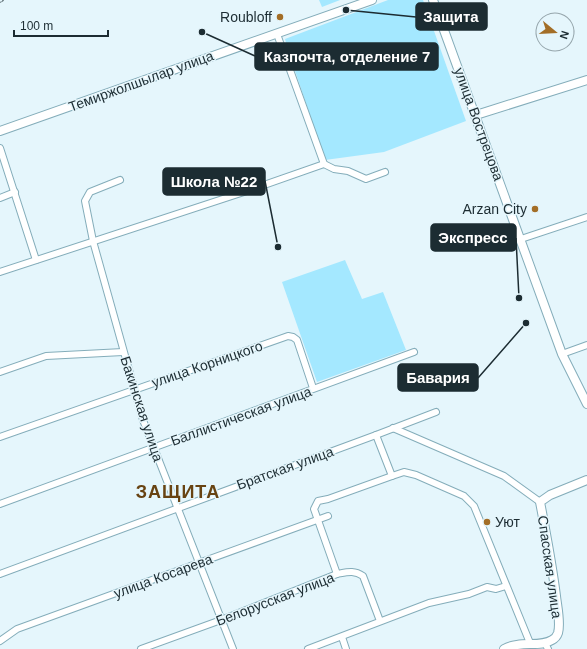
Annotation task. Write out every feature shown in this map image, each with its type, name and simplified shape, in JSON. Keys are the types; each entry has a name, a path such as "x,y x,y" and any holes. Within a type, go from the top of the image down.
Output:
{"street":[{"name":"Темиржолшылар улица","path":"0,131 372,0"},
{"name":"улица Вострецова","path":"433,0 562,354 587,404"},
{"path":"277,34 324,164 334,169 348,171 366,178 385,172"},
{"path":"476,115 587,80"},
{"path":"0,148 36,260"},
{"path":"0,272 244,192 324,164"},
{"name":"Бакинская улица","path":"120,180 90,192 85,201 93,241 143,420 220,620 233,649"},
{"path":"0,198 15,192"},
{"path":"521,239 587,217"},
{"name":"улица Корницкого","path":"0,437 288,336 297,340 313,388"},
{"path":"562,354 587,345"},
{"path":"0,372 46,356 123,352"},
{"name":"Баллистическая улица","path":"0,504 414,352"},
{"name":"Братская улица","path":"0,574 436,412"},
{"path":"393,428 504,476 540,502"},
{"path":"376,435 392,476"},
{"path":"337,574 314,509 318,501 328,499 404,472 416,475 464,496 474,506 530,643"},
{"name":"Спасская улица","path":"504,649 512,645 530,643 547,646 558,633 559,616 550,553 540,502 550,495 587,480"},
{"name":"улица Косарева","path":"0,641 17,629 328,516"},
{"name":"Белорусская улица","path":"141,649 348,571 357,572 363,576 380,621"},
{"path":"308,649 429,603 469,594 487,587 496,589 506,586"},
{"path":"342,637 346,649"}],"shaded area":[{"path":"319,0 340,0 322,7"},
{"path":"388,0 423,0 466,121 384,152 325,160 285,39"},
{"path":"345,260 362,299 383,292 406,350 317,382 282,282"}],"place":[{"name":"Защита","path":"346,10"},
{"name":"Roubloff","path":"280,17"},
{"name":"Казпочта, отделение 7","path":"202,32"},
{"name":"Arzan City","path":"535,209"},
{"name":"Школа №22","path":"278,247"},
{"name":"Экспресс","path":"519,298"},
{"name":"Бавария","path":"526,323"},
{"name":"Уют","path":"487,522"}],"district":[{"name":"ЗАЩИТА","path":"178,492"}]}
